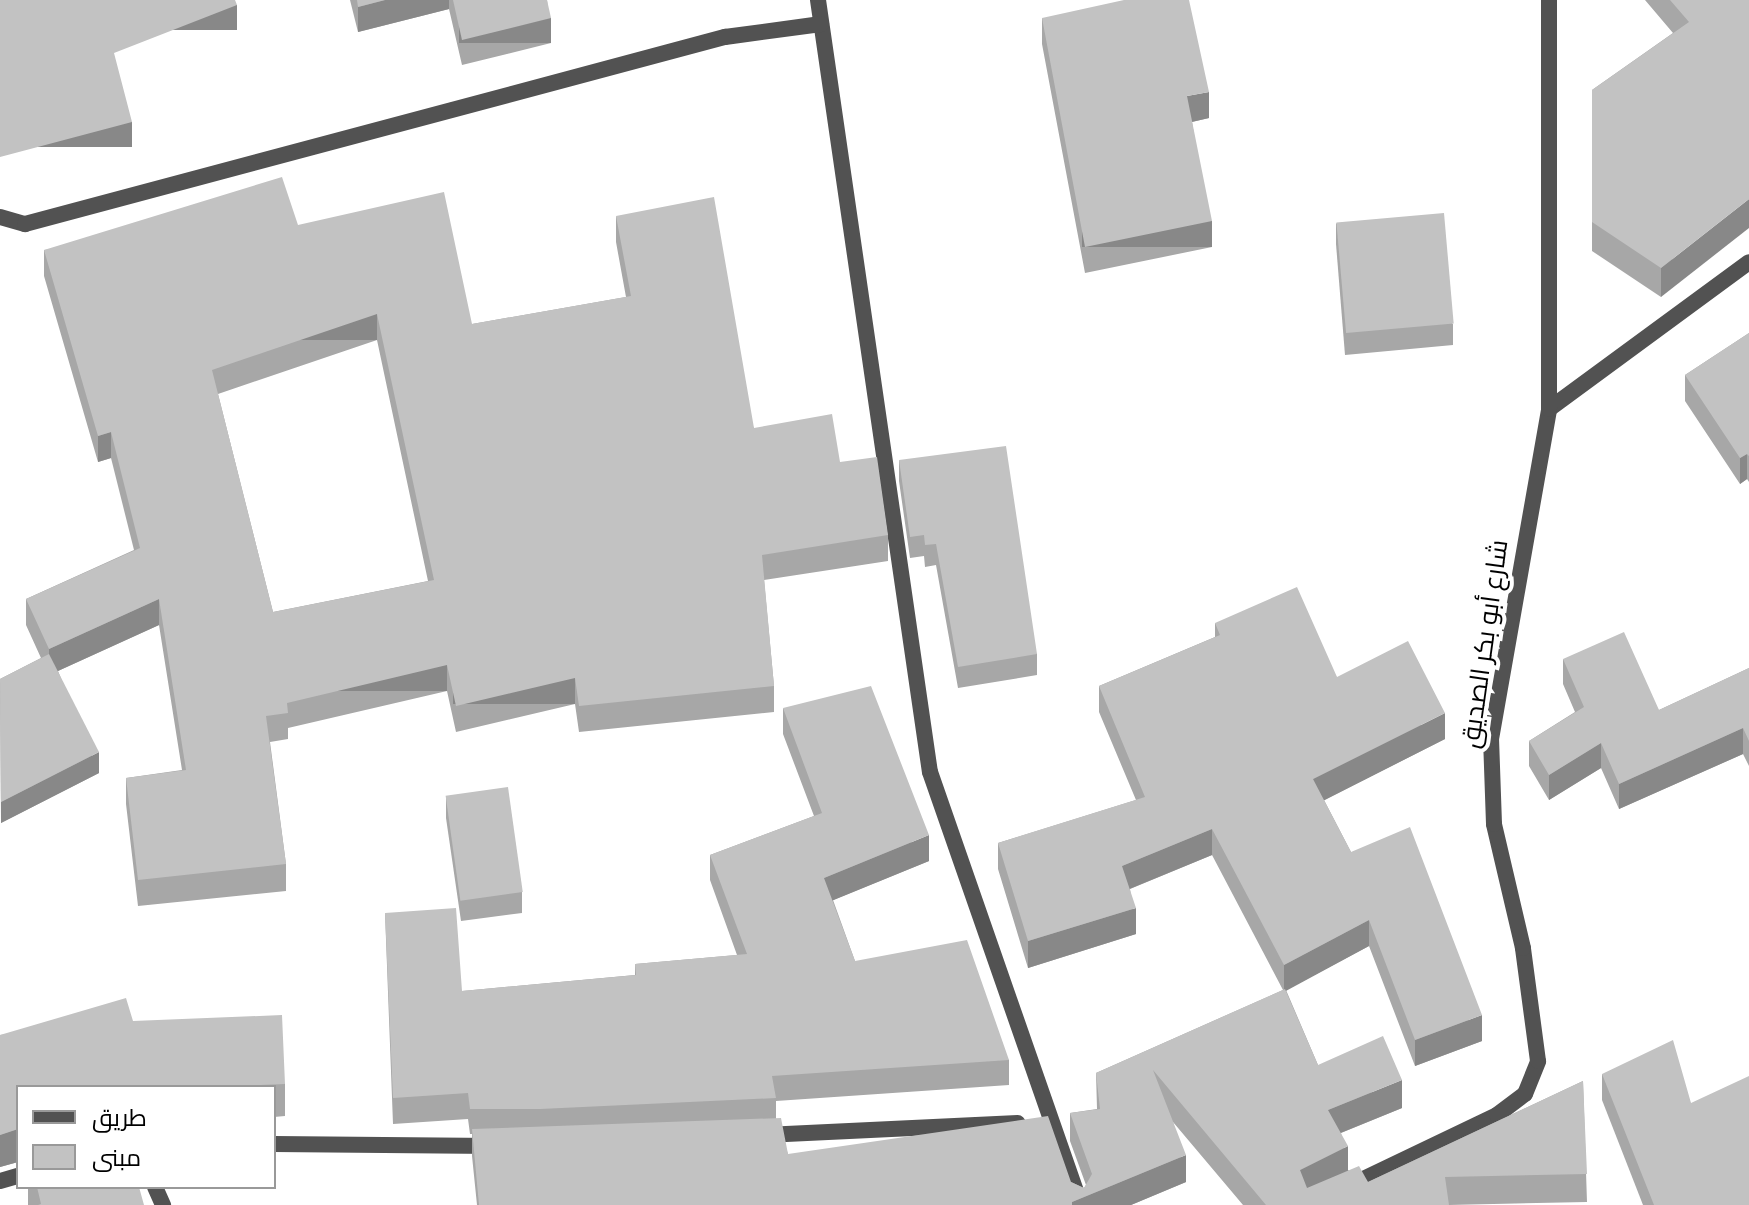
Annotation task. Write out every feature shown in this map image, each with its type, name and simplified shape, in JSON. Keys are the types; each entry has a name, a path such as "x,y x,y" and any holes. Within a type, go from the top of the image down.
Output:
{"street":[{"path":"818,0 930,772 1081,1205"},
{"name":"شارع أبو بكر الصديق","path":"1309,1205 1497,1115 1525,1094 1538,1061 1523,948 1494,824 1491,739 1549,409 1549,0"},
{"path":"0,217 25,224 725,37 821,24"},
{"path":"1549,409 1749,262"},
{"path":"742,1136 1051,1121"},
{"path":"276,1144 509,1146"}],"building":[{"path":"0,0 235,0 237,5 114,53 132,122 0,157"},
{"path":"357,0 385,0 358,7"},
{"path":"453,0 547,0 551,18 462,40"},
{"path":"1124,0 1189,0 1209,92 1187,96 1212,221 1085,247 1042,18"},
{"path":"1670,0 1749,0 1749,199 1661,268 1592,222 1592,90 1689,22"},
{"path":"282,177 298,225 444,192 472,324 631,296 616,216 714,197 754,428 832,414 840,462 877,457 888,535 762,555 774,686 579,706 575,678 456,706 447,665 287,703 288,713 266,716 286,864 138,880 126,778 186,770 159,599 49,649 26,599 140,548 111,432 98,436 44,250","holes":["377,314 434,580 273,612 212,370"]},
{"path":"1444,213 1454,324 1346,333 1336,222"},
{"path":"1749,333 1749,456 1740,458 1685,375"},
{"path":"1006,446 1037,654 958,667 936,544 925,545 924,535 910,537 899,460"},
{"path":"1297,587 1337,677 1408,641 1445,713 1313,779 1351,852 1410,827 1482,1015 1415,1040 1369,920 1284,965 1212,829 1122,866 1136,908 1028,941 998,843 1145,797 1099,686 1220,635 1215,623"},
{"path":"1624,632 1659,710 1749,668 1749,741 1743,728 1619,784 1601,743 1549,775 1529,741 1584,707 1563,659"},
{"path":"49,654 99,752 1,802 0,679"},
{"path":"871,686 929,835 824,878 855,961 967,940 1009,1060 772,1076 776,1098 540,1109 470,1109 468,1093 393,1098 385,913 456,908 462,991 636,975 635,964 747,954 710,855 822,813 783,708"},
{"path":"508,787 523,892 460,901 446,796"},
{"path":"1285,989 1318,1065 1383,1036 1402,1080 1328,1110 1348,1146 1300,1170 1307,1188 1359,1166 1368,1182 1583,1081 1587,1174 1445,1177 1449,1205 1266,1205 1153,1070 1186,1155 1072,1202 1072,1205 479,1205 472,1129 781,1118 788,1154 1048,1116 1071,1182 1084,1188 1092,1174 1070,1113 1100,1109 1096,1073"},
{"path":"126,998 133,1021 282,1015 285,1084 16,1085 16,1130 0,1135 0,1035"},
{"path":"1673,1040 1691,1103 1749,1076 1749,1205 1654,1205 1602,1074"},
{"path":"37,1189 140,1189 144,1205 38,1205 41,1204"}]}
